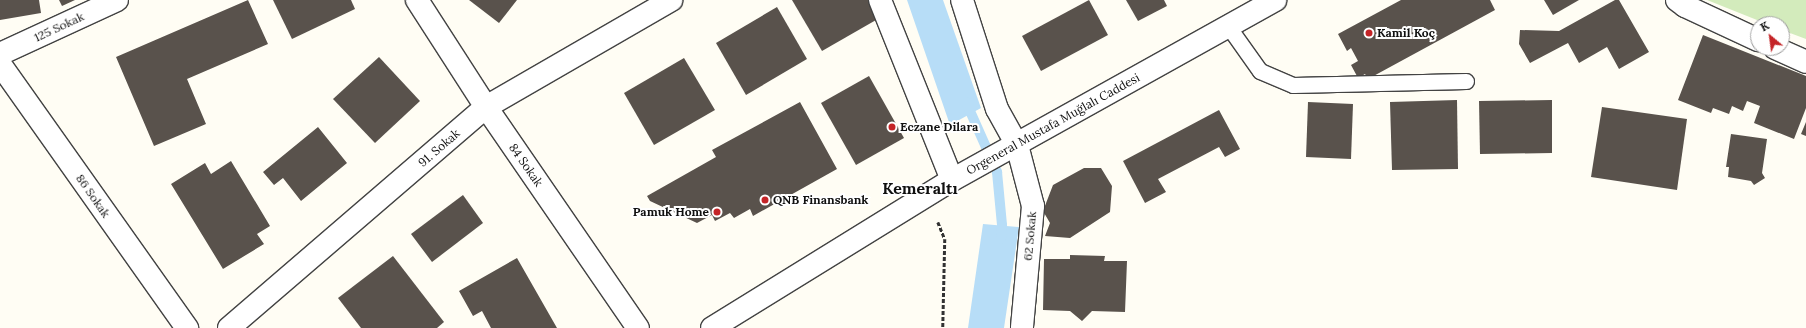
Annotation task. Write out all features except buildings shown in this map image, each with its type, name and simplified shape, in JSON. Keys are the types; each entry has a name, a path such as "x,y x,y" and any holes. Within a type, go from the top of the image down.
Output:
{"street":[{"name":"125 Sokak","path":"0,54 117,0"},
{"name":"84 Sokak","path":"417,0 486,107 638,328"},
{"name":"91. Sokak","path":"230,328 486,107 671,0"},
{"path":"880,0 952,180"},
{"name":"62 Sokak","path":"962,0 997,108 1014,147 1033,206 1022,328"},
{"name":"Orgeneral Mustafa Muğlalı Caddesi","path":"712,328 952,180 1014,147 1275,0"},
{"path":"1677,0 1684,6 1750,36"},
{"path":"1790,55 1806,62"},
{"name":"86 Sokak","path":"0,64 186,328"}],"lane":[{"path":"1228,26 1260,71 1293,85 1466,81"}],"path":[{"path":"928,194 945,239 943,328"}],"green space":[{"path":"1707,0 1806,0 1806,39 1790,33 1790,16 1750,17"}],"water":[{"path":"907,0 943,0 981,108 950,125"},
{"path":"983,224 1019,227 1004,328 968,328"}],"waterway":[{"path":"966,102 997,172 1002,225 1001,239"}],"place":[{"name":"Kamil Koç","path":"1369,33"},
{"name":"Eczane Dilara","path":"892,127"},
{"name":"QNB Finansbank","path":"765,200"},
{"name":"Pamuk Home","path":"717,212"}],"district":[{"name":"Kemeraltı","path":"920,188"}]}
